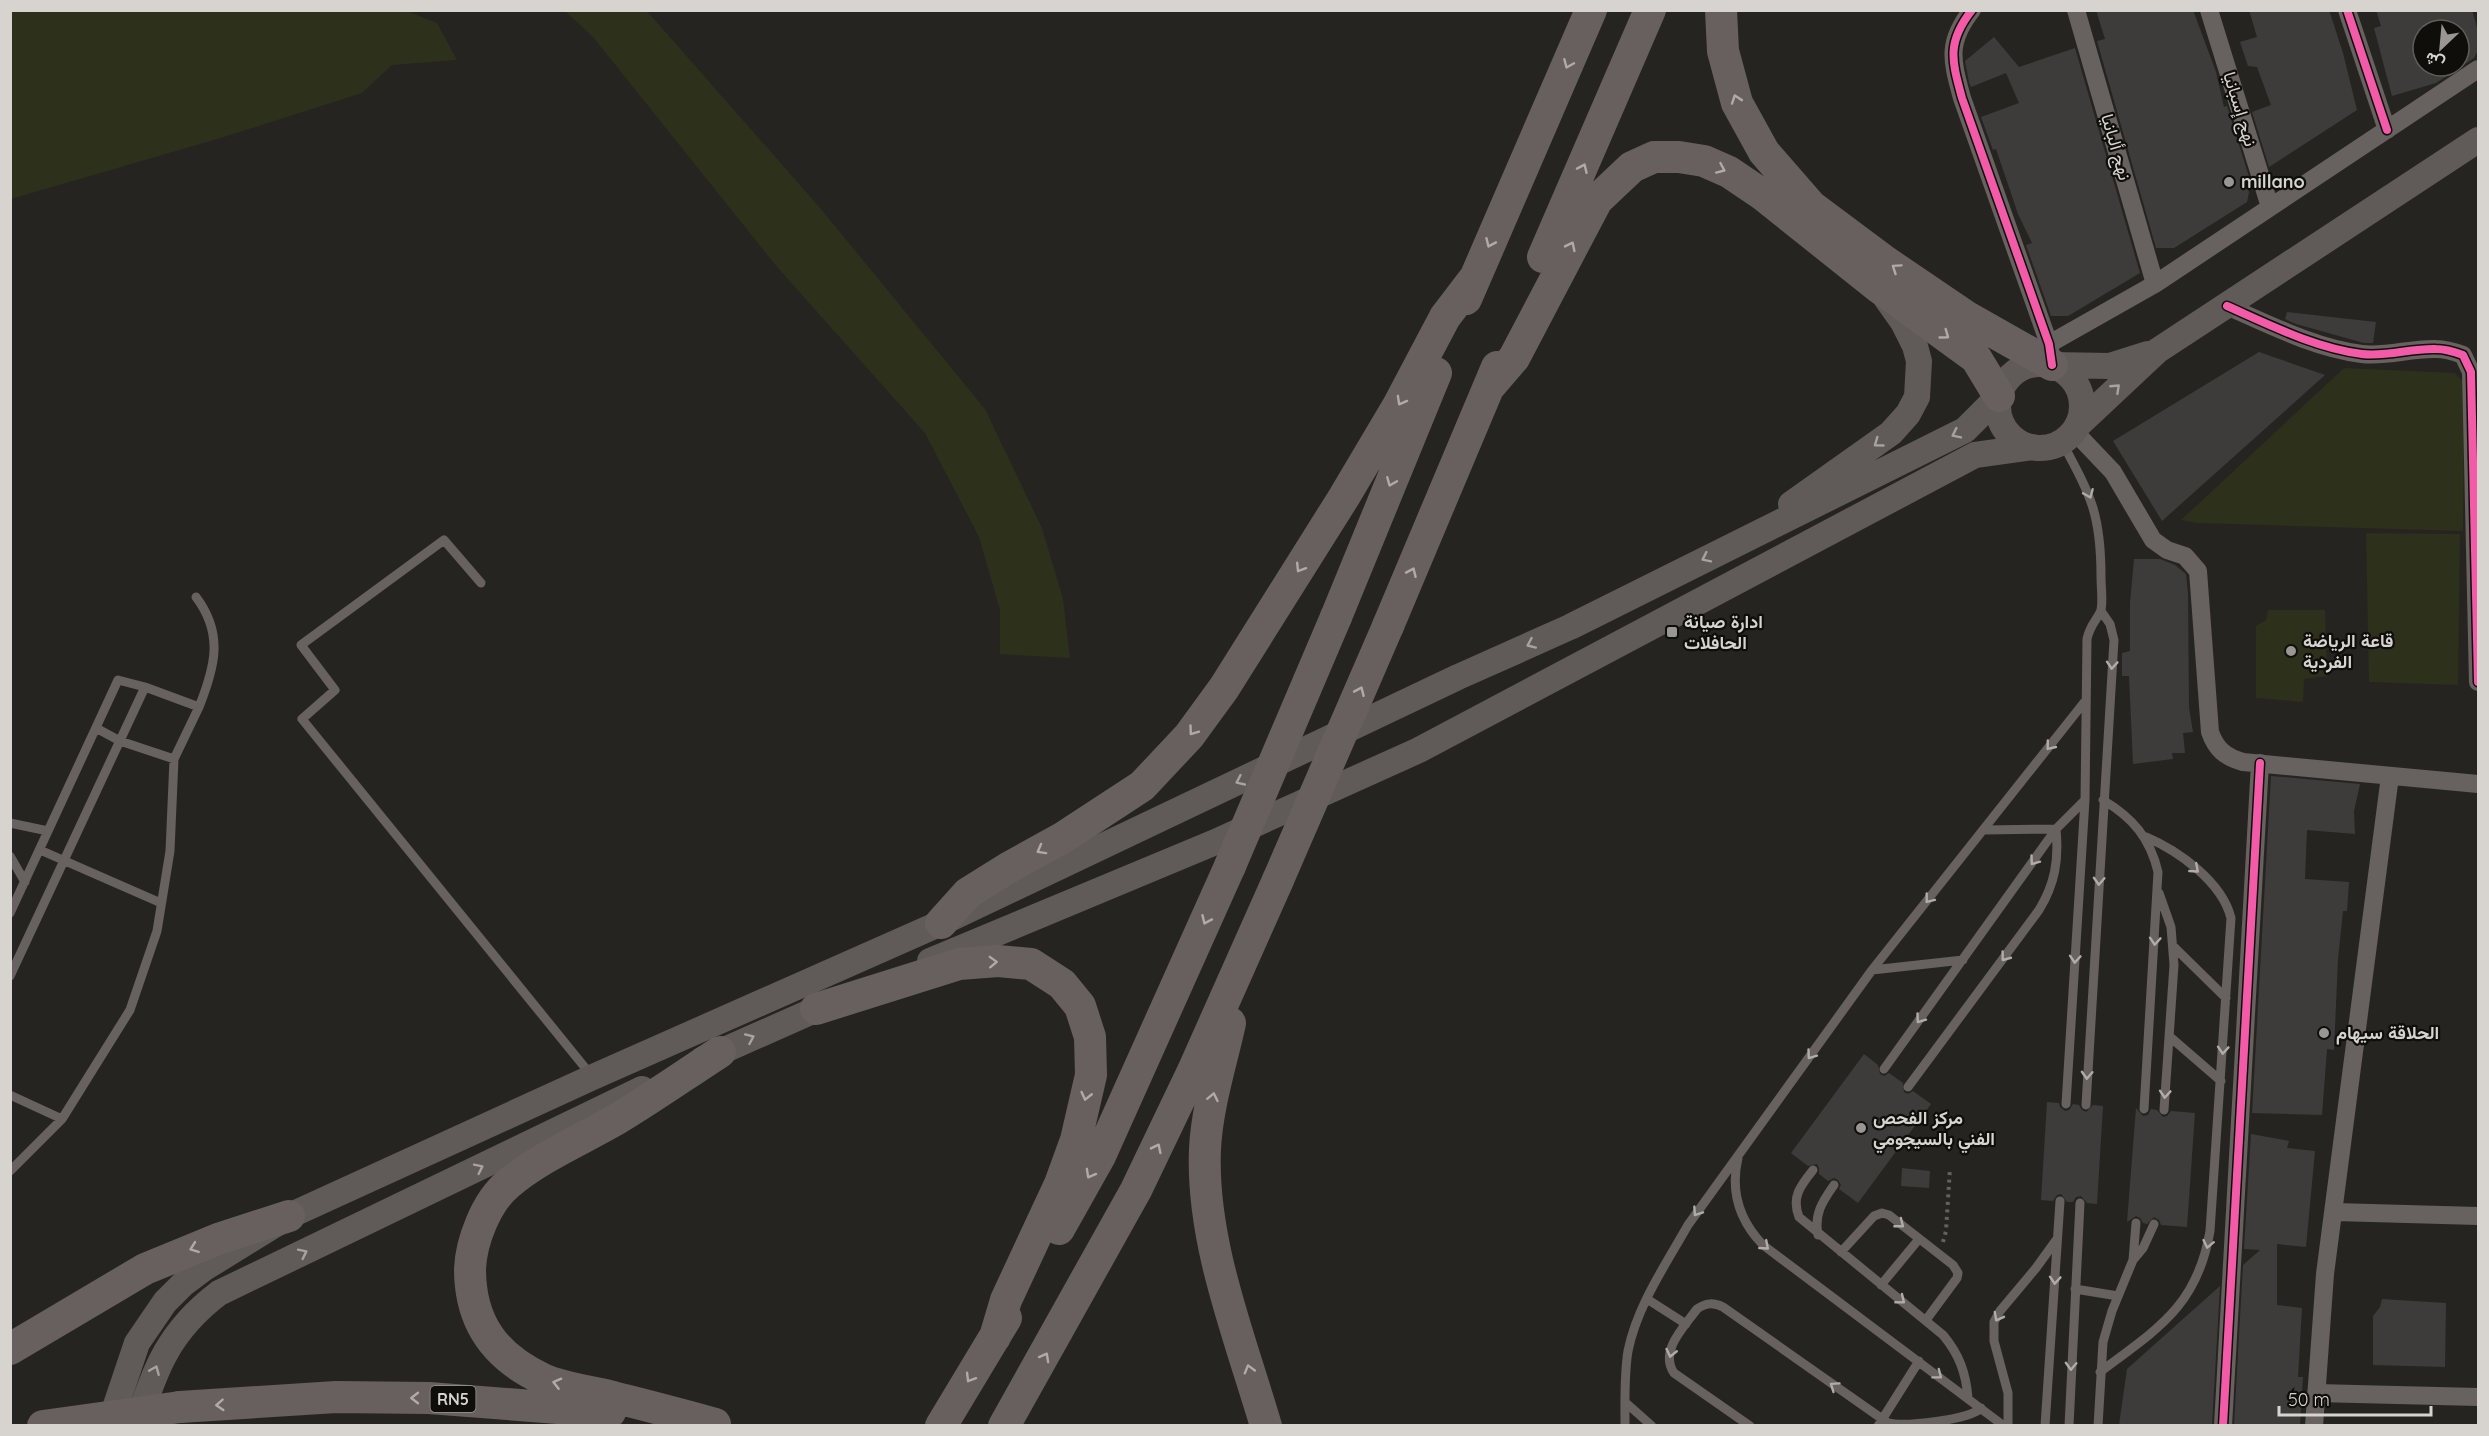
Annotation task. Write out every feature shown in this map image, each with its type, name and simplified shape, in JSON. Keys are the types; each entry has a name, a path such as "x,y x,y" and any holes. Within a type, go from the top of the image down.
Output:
{"highway":[{"path":"941,1425 1100,1156 1230,867 1336,617 1474,279 1591,10"},
{"path":"1004,1425 1035,1374 1136,1190 1193,1071 1388,626 1650,10"},
{"path":"1721,10 1723,51 1737,103 1764,152 1811,206 1886,262 1967,317 2051,355"},
{"path":"1489,387 1514,358 1597,200 1632,167 1654,157 1679,157 1704,162 1729,172 1763,195 1877,286 1976,358 1999,396"},
{"path":"941,923 969,893 1064,837 1142,786 1189,736 1224,688 1344,497 1398,406 1445,317 1474,279"},
{"path":"1249,944 1209,1120 1205,1146 1205,1190 1214,1251 1266,1425"},
{"path":"816,1009 959,964 998,961 1031,964 1062,984 1080,1006 1090,1037 1091,1075 1076,1140 1060,1184 1006,1300 995,1337"},
{"path":"720,1052 652,1097 525,1170 505,1186 487,1213 476,1236 470,1269 470,1286 483,1329 494,1345 516,1364 545,1380 720,1424"},
{"path":"10,1349 145,1269 208,1243 289,1216"},
{"name":"RN5","path":"43,1425 180,1407 336,1397 429,1398 580,1409 720,1424"}],"main road":[{"path":"136,1425 153,1375 173,1337 187,1321 219,1293 720,1052 816,1009 1213,843 1419,750 1975,455 2032,447 2043,448 2071,433 2157,351 2478,140"},
{"path":"1743,540 1823,479 1891,433 1908,414 1917,397 1919,361 1916,346 1903,322 1877,286"},
{"path":"109,1425 137,1343 165,1302 203,1269 289,1216 593,1077 941,923 1458,677 1570,627 1965,430 1999,396 2009,378 2025,366 2039,364 2051,355 2110,366 2157,351"},
{"path":"2051,355 2073,379 2079,390 2082,402 2081,414 2071,433"},
{"path":"1999,396 1998,409 2005,428 2020,443 2032,447"}],"street":[{"path":"1972,10 1962,23 1953,44 1952,61 1962,98 2051,355 2478,69"},
{"name":"نهج ألبانيا","path":"2076,10 2155,284"},
{"name":"نهج إسبانيا","path":"2209,10 2270,207"},
{"path":"2348,10 2387,130"},
{"path":"2227,306 2303,338 2363,354 2436,349 2463,355 2471,372 2478,682"},
{"path":"2071,433 2113,472 2153,540 2167,550 2185,556 2198,571 2210,732 2214,743 2231,759 2260,764 2478,784"},
{"path":"2223,1425 2260,764"},
{"path":"2314,1425 2325,1274 2335,1212 2359,1001 2390,776"},
{"path":"2335,1212 2478,1216"},
{"path":"2316,1393 2478,1397"}],"lane":[{"path":"2066,1104 2085,801 2087,639 2091,623 2100,610 2101,549 2097,517 2071,433"},
{"path":"481,583 444,540 301,645 335,690 303,720 593,1077"},
{"path":"10,1171 62,1119 130,1010 156,931 170,851 174,759 208,683 215,649 208,613 196,597"},
{"path":"2086,1105 2114,640 2110,624 2100,610"},
{"path":"10,913 118,680 145,687 199,707"},
{"path":"10,975 145,687"},
{"path":"1625,1425 1629,1349 1647,1299 1688,1225 1872,970 2086,700"},
{"path":"96,728 120,741 174,759"},
{"path":"2103,800 2134,822 2146,837 2154,854 2158,872 2144,1109"},
{"path":"1884,1069 2056,830 2069,814 2085,801"},
{"path":"10,823 48,831"},
{"path":"1983,830 2056,830"},
{"path":"1908,1087 2048,896 2057,863 2056,830"},
{"path":"2100,1372 2165,1322 2179,1307 2200,1271 2210,1231 2231,918 2223,896 2180,856 2146,837"},
{"path":"2082,847 2100,848"},
{"path":"40,849 161,903"},
{"path":"10,856 25,882"},
{"path":"2158,891 2166,909 2173,946 2164,1110"},
{"path":"2173,946 2226,998"},
{"path":"1872,970 1963,960"},
{"path":"2169,1036 2221,1081"},
{"path":"10,1095 62,1119"},
{"path":"1738,1155 1734,1188 1737,1204 1752,1233 1763,1245 2006,1425"},
{"path":"1813,1170 1798,1190 1796,1208 1805,1224 1943,1335 1959,1358 1967,1384 1968,1398"},
{"path":"1818,1235 1816,1217 1818,1209 1834,1185"},
{"path":"2045,1425 2060,1201"},
{"path":"2069,1425 2080,1203"},
{"path":"1841,1252 1874,1216 1882,1212 1938,1253 1956,1269 1957,1278 1926,1320"},
{"path":"2133,1260 2136,1223"},
{"path":"2098,1425 2104,1334 2133,1260 2143,1248 2154,1224"},
{"path":"2006,1425 2008,1394 1994,1341 1994,1323 2000,1311 2036,1269 2058,1237"},
{"path":"1881,1285 1919,1239"},
{"path":"2075,1289 2118,1296"},
{"path":"1647,1299 1686,1324"},
{"path":"1750,1425 1674,1373 1671,1368 1670,1349 1702,1305 1716,1304 1880,1423 1901,1425 1968,1416 1981,1408"},
{"path":"1880,1423 1919,1361"},
{"path":"1625,1402 1652,1425"}],"path":[{"path":"1938,1253 1946,1231 1950,1168"}],"green space":[{"path":"11,10 407,11 437,23 457,60 392,65 362,93 224,137 11,199"},
{"path":"565,11 647,11 821,209 985,409 1042,528 1063,599 1070,658 1000,654 1000,610 979,537 925,433 777,267 593,37"},
{"path":"2344,368 2455,373 2464,383 2463,531 2197,523 2181,520"},
{"path":"2366,533 2460,534 2458,685 2369,682"},
{"name":"قاعة الرياضة الفردية","path":"2268,610 2325,610 2327,676 2304,679 2303,702 2256,698 2256,626 2266,620"}],"building":[{"path":"2096,10 2193,10 2216,72 2224,107 2227,106 2250,180 2246,183 2249,192 2247,202 2174,248 2156,248 2097,41 2105,39"},
{"path":"2249,10 2329,10 2343,53 2357,110 2269,167 2252,112 2271,105 2257,67 2248,66 2240,42 2257,37"},
{"path":"2376,10 2472,10 2478,31 2478,50 2471,60 2471,18 2411,18 2411,78 2444,78 2436,83 2392,96 2374,28 2381,26"},
{"path":"1994,37 2019,67 2075,48 2140,273 2068,316 2051,316 2026,245 2032,243 2018,214 1996,149 1993,150 1981,117 2019,103 2006,73 1971,87 1969,82 1965,61"},
{"path":"2287,312 2376,322 2373,343 2364,343 2296,324 2285,319"},
{"path":"2259,352 2325,375 2162,521 2113,441"},
{"path":"2134,559 2160,559 2175,565 2186,574 2189,708 2193,732 2183,733 2185,753 2172,753 2173,759 2133,764 2129,676 2122,676 2122,653 2130,651 2130,603"},
{"path":"2271,776 2360,784 2354,811 2355,834 2307,830 2305,879 2349,882 2347,911 2343,911 2338,959 2334,1050 2327,1049 2322,1115 2252,1113"},
{"name":"مركز الفحص الفني بالسيجومي","path":"1864,1054 1878,1065 1880,1074 1884,1076 1889,1073 1903,1083 1904,1092 1908,1094 1913,1091 1931,1104 1858,1203 1839,1189 1841,1185 1838,1180 1834,1178 1828,1181 1819,1174 1817,1164 1808,1166 1791,1153"},
{"name":"مركز الفحص الفني بالسيجومي","path":"2047,1102 2059,1103 2065,1111 2069,1110 2073,1104 2079,1105 2086,1112 2093,1105 2103,1106 2097,1204 2087,1203 2081,1196 2076,1197 2073,1202 2067,1202 2061,1194 2057,1195 2053,1201 2041,1200"},
{"path":"2136,1108 2143,1116 2148,1115 2151,1109 2157,1110 2163,1117 2171,1111 2195,1113 2187,1227 2161,1225 2154,1217 2147,1224 2136,1216 2127,1222"},
{"path":"2251,1134 2289,1141 2287,1148 2315,1151 2306,1247 2277,1244 2277,1305 2302,1308 2298,1377 2303,1377 2300,1425 2234,1425 2243,1265 2260,1250 2244,1249"},
{"name":"مركز الفحص الفني بالسيجومي","path":"1902,1168 1930,1171 1929,1188 1901,1186"},
{"path":"2220,1286 2212,1425 2119,1425 2127,1369"},
{"path":"2382,1299 2446,1303 2445,1367 2373,1365 2373,1316 2380,1307"}],"cycle path":[{"path":"1972,10 1958,32 1955,43 1956,73 1962,98 2049,344 2052,365"},
{"path":"2347,10 2387,130"},
{"path":"2227,306 2293,335 2344,351 2371,355 2436,349 2463,355 2471,372 2478,682"},
{"path":"2223,1426 2260,763"}],"place":[{"name":"millano","path":"2229,182"},
{"name":"ادارة صيانة الحافلات","path":"1672,632"},
{"name":"قاعة الرياضة الفردية","path":"2291,651"},
{"name":"الحلاقة سيهام","path":"2324,1033"},
{"name":"مركز الفحص الفني بالسيجومي","path":"1861,1128"}]}
